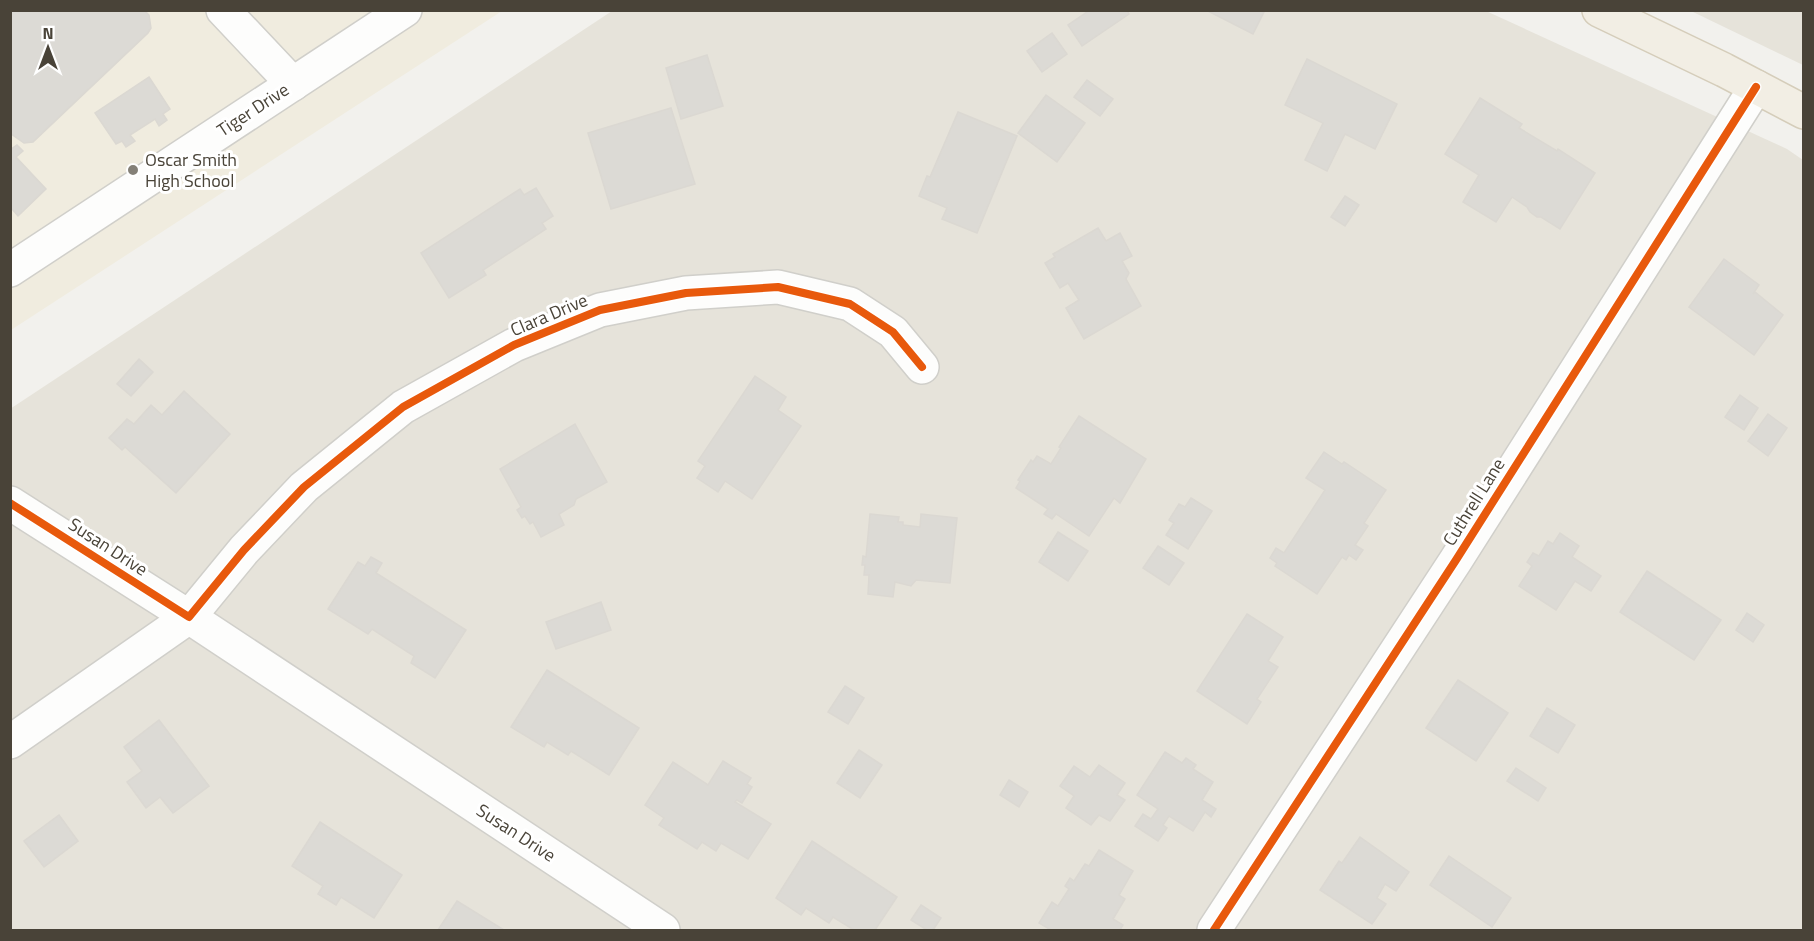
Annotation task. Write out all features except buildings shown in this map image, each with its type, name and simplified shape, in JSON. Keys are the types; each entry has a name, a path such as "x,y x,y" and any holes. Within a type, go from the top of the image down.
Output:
{"main road":[{"path":"1599,10 1803,112"}],"street":[{"path":"223,10 293,84"},
{"name":"Tiger Drive","path":"10,270 293,84 388,15"},
{"name":"Cuthrell Lane","path":"1214,930 1456,560 1756,87"},
{"name":"Clara Drive","path":"189,617 244,550 304,487 403,407 514,345 600,310 686,293 778,287 850,304 893,332 922,368"},
{"name":"Susan Drive","path":"10,503 189,617 663,930"},
{"path":"10,742 189,617"}],"shaded area":[{"name":"Oscar Smith High School","path":"11,11 502,11 11,330"},
{"path":"612,11 1486,11 1787,149 1803,160 1803,930 11,930 10,409"},
{"path":"1691,11 1803,11 1803,65"}],"cycle path":[{"path":"1214,930 1456,560 1756,87"},
{"path":"10,503 189,617 244,550 304,487 403,407 514,345 600,310 686,293 778,287 850,304 893,332 922,367"}],"place":[{"name":"Oscar Smith High School","path":"133,170"}]}
